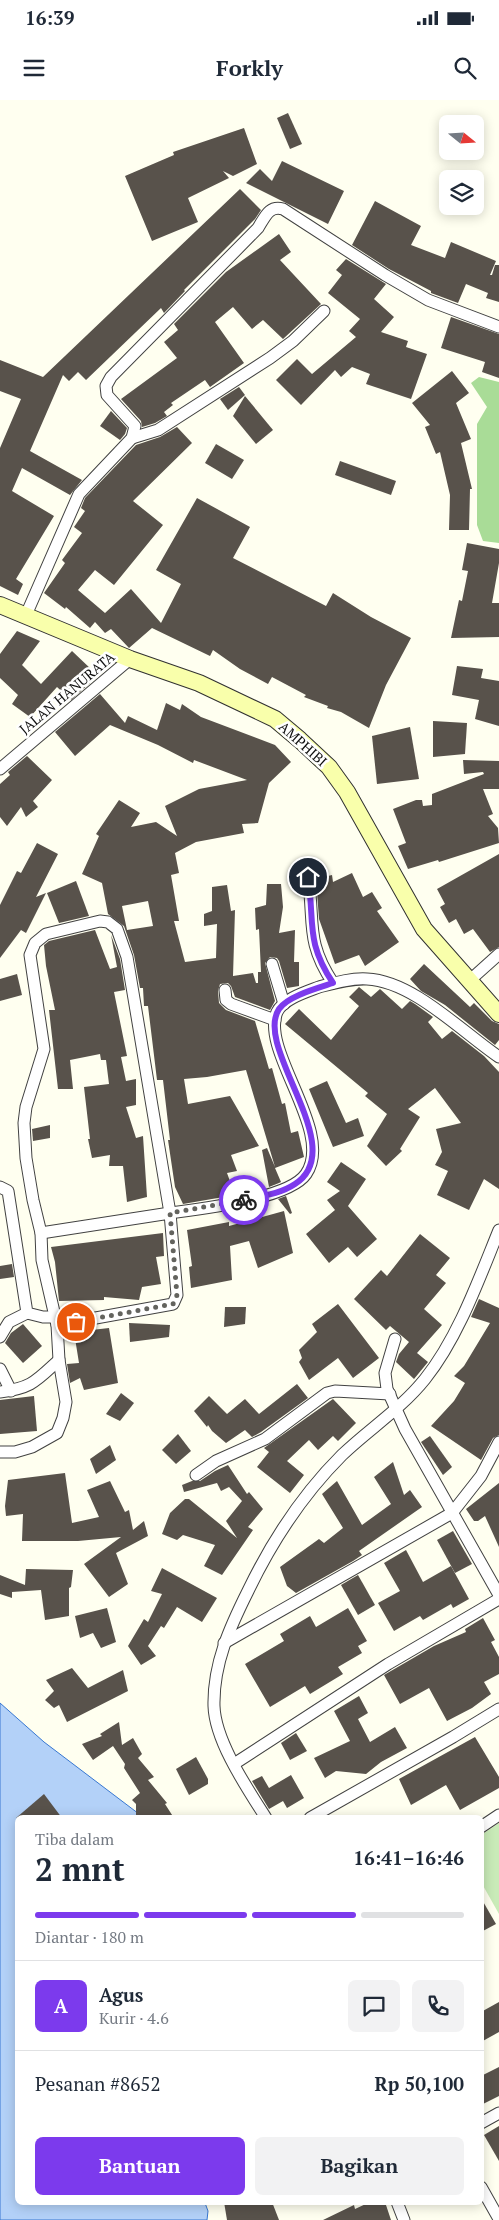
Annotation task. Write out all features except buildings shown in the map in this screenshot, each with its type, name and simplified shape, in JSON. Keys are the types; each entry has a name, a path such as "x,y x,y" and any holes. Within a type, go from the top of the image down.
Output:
{"main road":[{"name":"AMPHIBI","path":"0,605 130,659 199,683 275,719 328,767 347,792 424,928 499,1014"}],"street":[{"path":"26,616 79,494 132,438 135,426 107,395 106,386 111,377 258,228 270,211 277,207 283,209 385,275 428,300 499,327"},
{"path":"132,438 158,430 270,358 293,341 324,311"},
{"name":"JALAN HANURATA","path":"0,769 130,659"},
{"path":"308,877 310,923 314,944 322,966 333,983"},
{"path":"0,1337 9,1322 27,1313 56,1321 173,1304 177,1295 170,1213 127,957 117,929 108,922 100,921 46,934 35,943 30,954 44,1049 26,1107 25,1140 33,1200 41,1233 42,1260 56,1321 59,1360 66,1402 63,1418 57,1433 32,1447 15,1452 0,1452"},
{"path":"469,981 499,954"},
{"path":"272,964 284,1004"},
{"path":"41,1233 212,1207 282,1191 297,1183 306,1174 312,1160 310,1132 302,1106 277,1044 274,1027 278,1011 284,1004 312,990 333,983 367,979 388,983 405,990 499,1057"},
{"path":"224,990 226,1000 231,1004 275,1020"},
{"path":"0,1187 8,1191 27,1313"},
{"path":"264,1815 251,1796 234,1764 219,1730 214,1706 224,1643 262,1559 285,1522 342,1455 397,1409 426,1378 443,1350 475,1287 499,1230"},
{"path":"395,1339 385,1374 390,1394 404,1429 499,1595"},
{"path":"0,1369 5,1392 20,1390 30,1385 59,1360"},
{"path":"196,1475 216,1461 265,1439 328,1393 390,1394"},
{"path":"224,1643 452,1513 481,1476 499,1442"},
{"path":"234,1764 388,1664 499,1600"},
{"path":"315,1815 499,1709"},
{"path":"484,1825 499,1815"},
{"path":"484,2121 499,2113"},
{"path":"484,2192 499,2219"},
{"path":"398,2205 404,2220"}],"green space":[{"path":"479,377 499,382 499,543 483,541 477,525 477,424 487,407 471,383"},
{"path":"499,1823 499,1914 484,1887 484,1833"}],"water":[{"path":"0,1703 44,1742 140,1815 15,1815 15,2205 206,2205 208,2211 207,2220 0,2220"}],"way so far":[{"path":"76,1322 173,1304 177,1295 170,1213 244,1200"}],"route":[{"path":"244,1200 282,1191 297,1183 306,1174 312,1160 310,1132 302,1106 277,1044 274,1027 278,1011 284,1004 312,990 333,983 322,966 314,944 310,923 308,877"}]}
